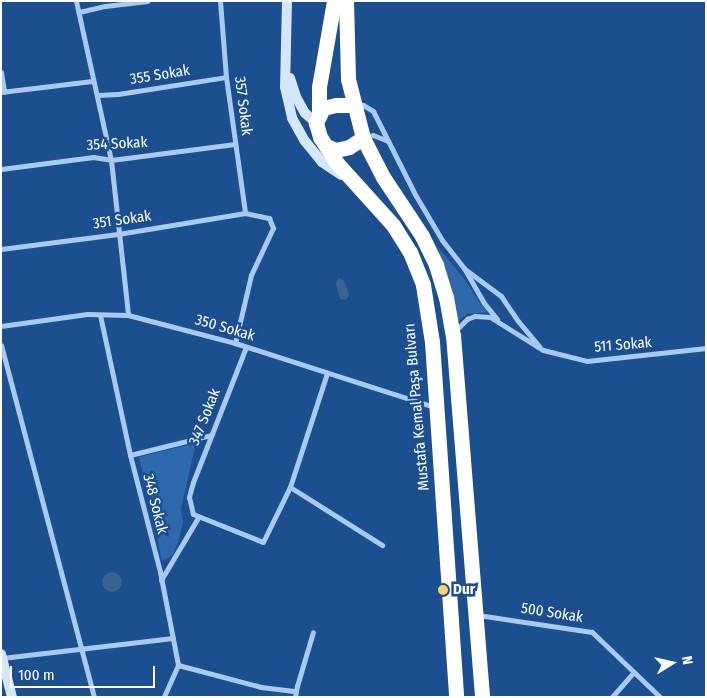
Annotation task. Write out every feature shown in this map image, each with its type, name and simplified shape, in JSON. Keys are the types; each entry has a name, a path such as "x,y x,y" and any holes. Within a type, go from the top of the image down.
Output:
{"highway":[{"path":"334,1 318,87 320,137 326,146 336,150 349,148 363,138"},
{"path":"346,1 348,79 353,105 363,138 383,177 422,236 436,265 446,297 452,335 482,697"},
{"path":"318,119 323,108 336,104 353,105"},
{"name":"Mustafa Kemal Paşa Bulvarı","path":"326,146 336,162 393,225 410,252 423,285 432,342 456,697"}],"street":[{"path":"76,1 92,81 97,95 111,160 128,315"},
{"path":"79,12 105,6 148,1"},
{"name":"357 Sokak","path":"220,1 226,77 245,213"},
{"path":"287,1 291,86 306,114 318,119"},
{"path":"287,1 285,87 292,118 305,141 322,162 360,188"},
{"path":"1,72 3,92 92,81"},
{"name":"355 Sokak","path":"97,95 118,94 226,77"},
{"name":"511 Sokak","path":"353,105 364,105 373,111 416,196 442,240 464,268 484,303 497,320"},
{"path":"363,138 373,135 388,141"},
{"path":"305,141 314,146 326,146"},
{"name":"354 Sokak","path":"1,169 93,157 111,160 235,144"},
{"path":"235,342 251,275 273,228 269,218 245,213"},
{"name":"351 Sokak","path":"1,249 118,234 245,213"},
{"name":"511 Sokak","path":"464,268 501,296 518,321 543,350"},
{"name":"350 Sokak","path":"1,326 87,314 128,315 235,342 436,407"},
{"name":"348 Sokak","path":"100,315 130,455 161,580 178,665"},
{"name":"511 Sokak","path":"452,335 458,325 474,316 490,317 497,320 543,350 587,360 706,348"},
{"path":"1,345 94,697"},
{"name":"347 Sokak","path":"198,516 193,514 189,497 193,482 246,347"},
{"path":"161,580 198,516 264,542 290,486 327,373"},
{"path":"130,455 211,435"},
{"path":"290,486 382,545"},
{"name":"500 Sokak","path":"474,615 592,632 660,697"},
{"path":"164,697 178,665 261,687 296,694 313,632"},
{"path":"12,697 2,656 173,638"},
{"path":"612,697 634,672"}],"shaded area":[{"path":"437,246 465,280 481,305 489,312 467,314 457,322 451,287"},
{"path":"338,278 344,280 349,295 346,300 340,299 336,284"},
{"path":"196,443 181,509 183,522 179,539 173,555 162,561 139,457"},
{"path":"112,572 119,575 122,582 119,589 112,592 105,589 102,582 105,575"}],"place":[{"name":"Dur","path":"443,590"}]}
